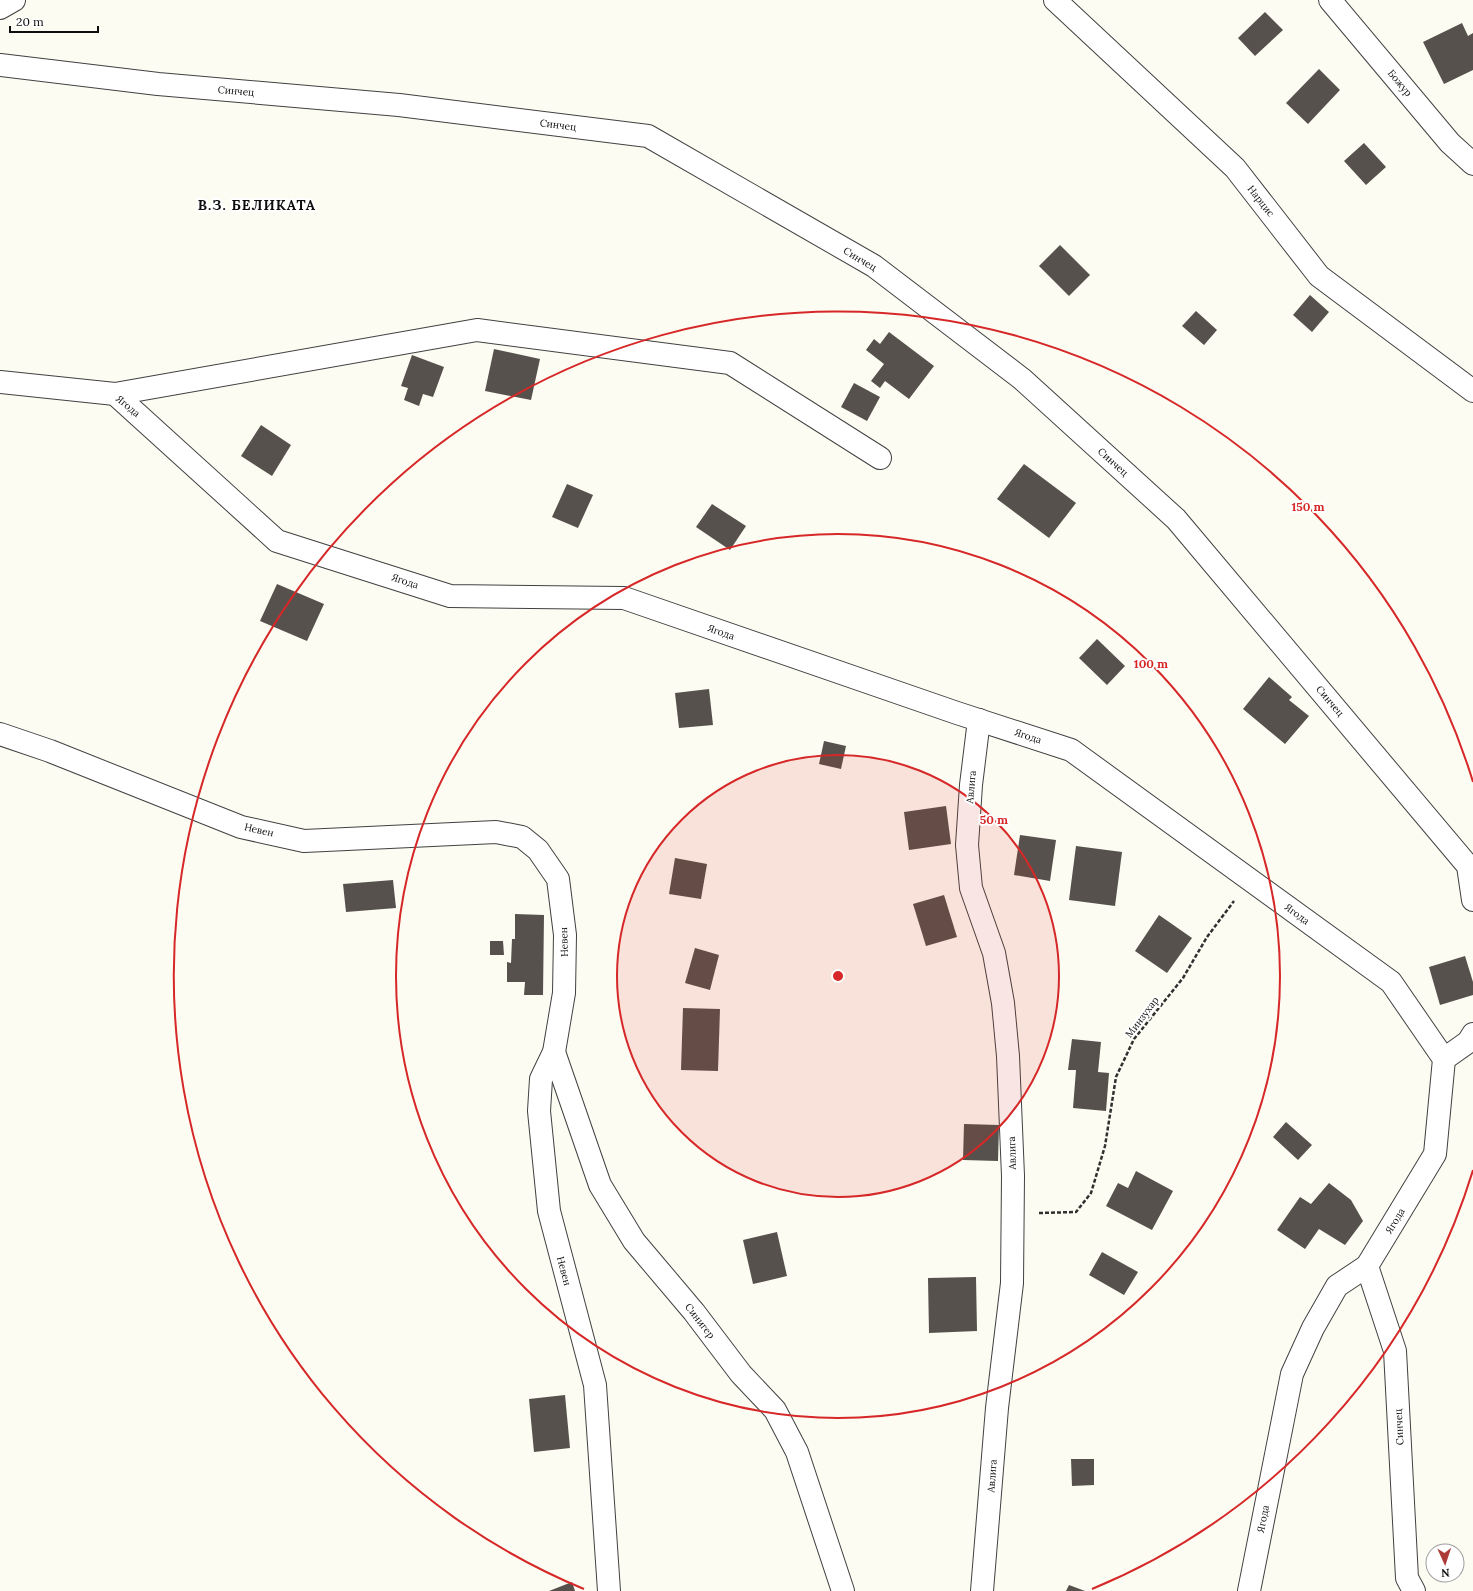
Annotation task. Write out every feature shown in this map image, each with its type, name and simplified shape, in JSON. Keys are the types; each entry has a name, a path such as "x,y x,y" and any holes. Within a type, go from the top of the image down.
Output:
{"street":[{"path":"0,8 14,0"},
{"name":"Нарцис","path":"1055,0 1235,168 1319,276 1473,391"},
{"name":"Божур","path":"1330,0 1450,143 1473,164"},
{"name":"Синчец","path":"0,66 158,84 399,105 648,136 874,266 1022,379 1176,519 1468,866 1473,900"},
{"path":"115,394 477,330 730,363 880,458"},
{"name":"Ягода","path":"0,382 115,394 277,541 450,596 624,598 979,720 1071,750 1391,982 1444,1059 1436,1154 1368,1266 1336,1286 1313,1328 1292,1374 1249,1591"},
{"name":"Авлига","path":"979,720 971,785 967,845 971,888 994,953 1003,1003 1008,1056 1013,1176 1012,1283 997,1408 982,1591"},
{"name":"Невен","path":"0,734 50,751 241,827 304,840 496,832 522,838 538,850 558,879 565,935 564,993 554,1052 541,1079 539,1111 548,1211 595,1385 609,1591"},
{"path":"1444,1059 1468,1042 1473,1034"},
{"name":"Синигер","path":"554,1052 600,1185 634,1241 694,1312 741,1374 775,1410 797,1452 843,1591"},
{"name":"Синчец","path":"1368,1266 1395,1351 1407,1578 1414,1591"}],"path":[{"name":"Минзухар","path":"1012,1214 1076,1212 1090,1193 1105,1146 1109,1112 1116,1077 1134,1039 1182,978 1207,937 1249,880"}],"building":[{"path":"1265,12 1283,30 1255,56 1238,38"},
{"path":"1462,23 1468,36 1473,33 1473,70 1444,84 1423,42"},
{"path":"1319,69 1340,90 1308,124 1286,103"},
{"path":"1364,143 1386,167 1366,185 1344,161"},
{"path":"1060,245 1090,275 1069,296 1039,266"},
{"path":"1310,295 1329,312 1312,332 1293,315"},
{"path":"1196,311 1217,330 1204,345 1182,326"},
{"path":"889,332 934,366 909,399 885,381 880,388 871,381 884,364 866,350 874,339 880,344"},
{"path":"494,349 540,359 531,400 485,391"},
{"path":"412,355 444,367 433,397 423,394 419,406 404,400 408,388 401,386"},
{"path":"854,383 880,397 867,421 841,407"},
{"path":"261,425 291,445 272,476 241,456"},
{"path":"1024,464 1076,503 1049,538 997,499"},
{"path":"567,484 593,495 578,528 552,517"},
{"path":"712,504 746,526 730,550 696,527"},
{"path":"277,584 324,604 307,641 260,621"},
{"path":"1097,639 1125,666 1107,685 1079,658"},
{"path":"1269,677 1292,697 1289,700 1309,716 1285,744 1243,709"},
{"path":"709,689 713,725 679,728 675,693"},
{"path":"824,741 846,746 841,769 819,764"},
{"path":"946,806 951,844 909,850 904,812"},
{"path":"1020,835 1056,840 1050,881 1014,875"},
{"path":"1076,846 1122,852 1115,906 1069,900"},
{"path":"675,858 707,864 701,899 669,894"},
{"path":"393,880 396,908 346,912 343,884"},
{"path":"944,895 957,937 926,946 913,904"},
{"path":"515,914 544,915 543,995 524,995 525,982 507,982 507,962 511,963 512,939 515,939"},
{"path":"1159,915 1192,938 1167,973 1135,951"},
{"path":"490,941 503,941 504,955 490,955"},
{"path":"695,948 719,955 710,990 685,983"},
{"path":"1465,956 1473,982 1473,995 1440,1005 1429,967"},
{"path":"683,1008 720,1009 718,1071 681,1070"},
{"path":"1072,1039 1101,1042 1098,1072 1109,1073 1106,1111 1073,1108 1076,1070 1068,1070"},
{"path":"1286,1122 1312,1145 1298,1160 1273,1137"},
{"path":"964,1124 999,1125 998,1161 963,1160"},
{"path":"1136,1171 1173,1191 1152,1230 1106,1206 1118,1183 1128,1188"},
{"path":"1329,1183 1351,1200 1363,1221 1345,1245 1319,1229 1305,1249 1277,1230 1300,1197 1311,1204"},
{"path":"777,1232 787,1276 753,1284 743,1240"},
{"path":"1102,1252 1138,1272 1124,1295 1089,1275"},
{"path":"976,1277 977,1331 929,1333 928,1278"},
{"path":"565,1395 570,1448 534,1452 529,1399"},
{"path":"1071,1459 1094,1459 1094,1485 1072,1486"},
{"path":"572,1582 575,1591 549,1591"},
{"path":"1069,1585 1085,1591 1066,1591"}],"district":[{"name":"В.З. БЕЛИКАТА","path":"257,205"}]}
